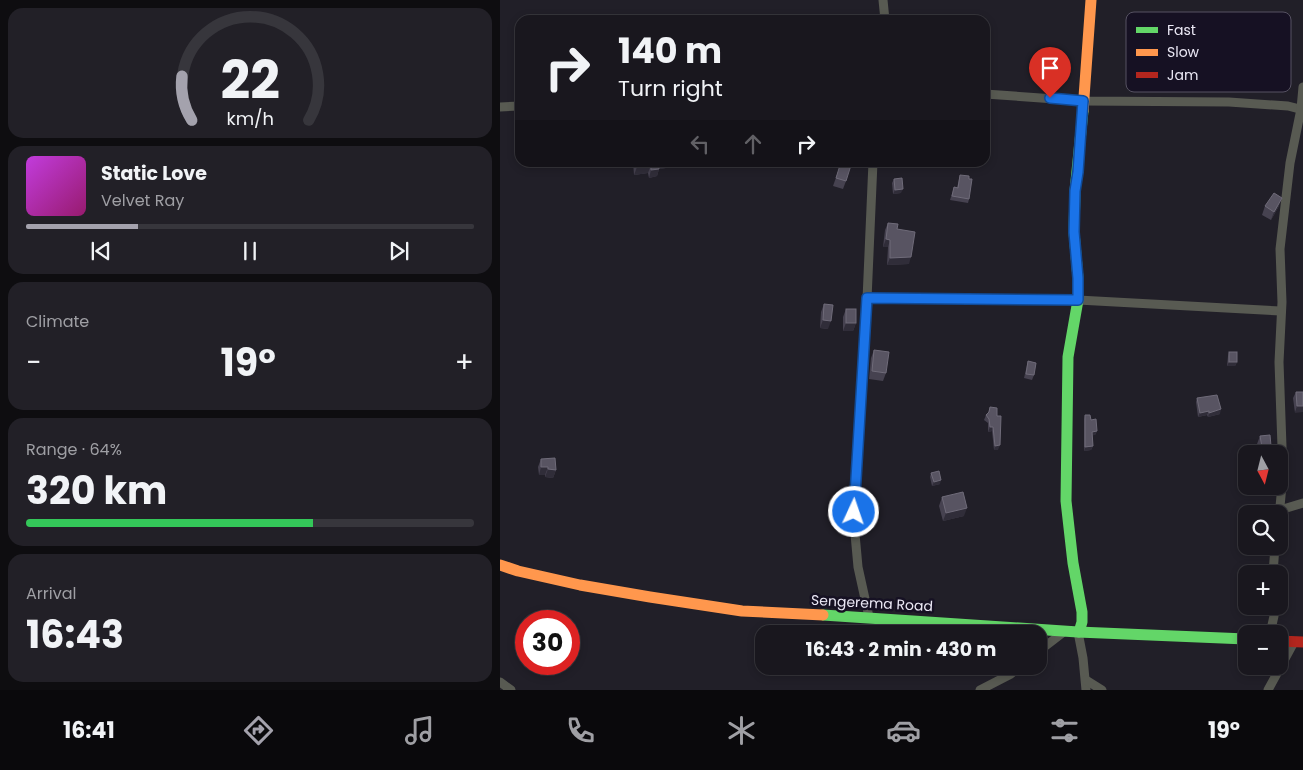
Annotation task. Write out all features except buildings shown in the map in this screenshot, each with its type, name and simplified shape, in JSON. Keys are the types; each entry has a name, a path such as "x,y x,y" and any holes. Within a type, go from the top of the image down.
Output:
{"main road":[{"path":"1079,632 1082,612 1073,563 1066,501 1068,357 1078,300 1074,232 1075,191 1091,0"},
{"name":"Sengerema Road","path":"500,565 580,585 650,598 733,610 869,617 1079,632 1238,639"}],"street":[{"path":"883,0 884,15"},
{"path":"1280,505 1283,475 1278,362 1281,311 1279,263 1281,227 1290,163 1302,109 1303,87"},
{"path":"990,94 1083,101 1229,102 1302,109"},
{"path":"500,107 515,106"},
{"path":"869,617 858,567 854,512 873,167"},
{"path":"867,298 1078,300 1281,311"},
{"path":"1288,509 1303,503"},
{"path":"1047,645 1065,631"},
{"path":"1079,632 1086,690"},
{"path":"1268,690 1299,642"},
{"path":"980,690 1009,675"},
{"path":"1086,680 1102,690"},
{"path":"500,682 511,690"}],"traffic: fast":[{"path":"1079,632 1082,612 1073,563 1066,501 1068,357 1078,300 1074,232 1075,191 1083,111"},
{"path":"823,615 1078,632 1238,639"}],"traffic: slow":[{"path":"1083,111 1091,0"},
{"path":"500,565 580,585 650,597 742,611 823,615"}],"traffic: jam":[{"path":"1288,641 1303,642"}],"route":[{"path":"854,512 867,298 1078,300 1074,232 1075,191 1083,101 1050,98"}]}
